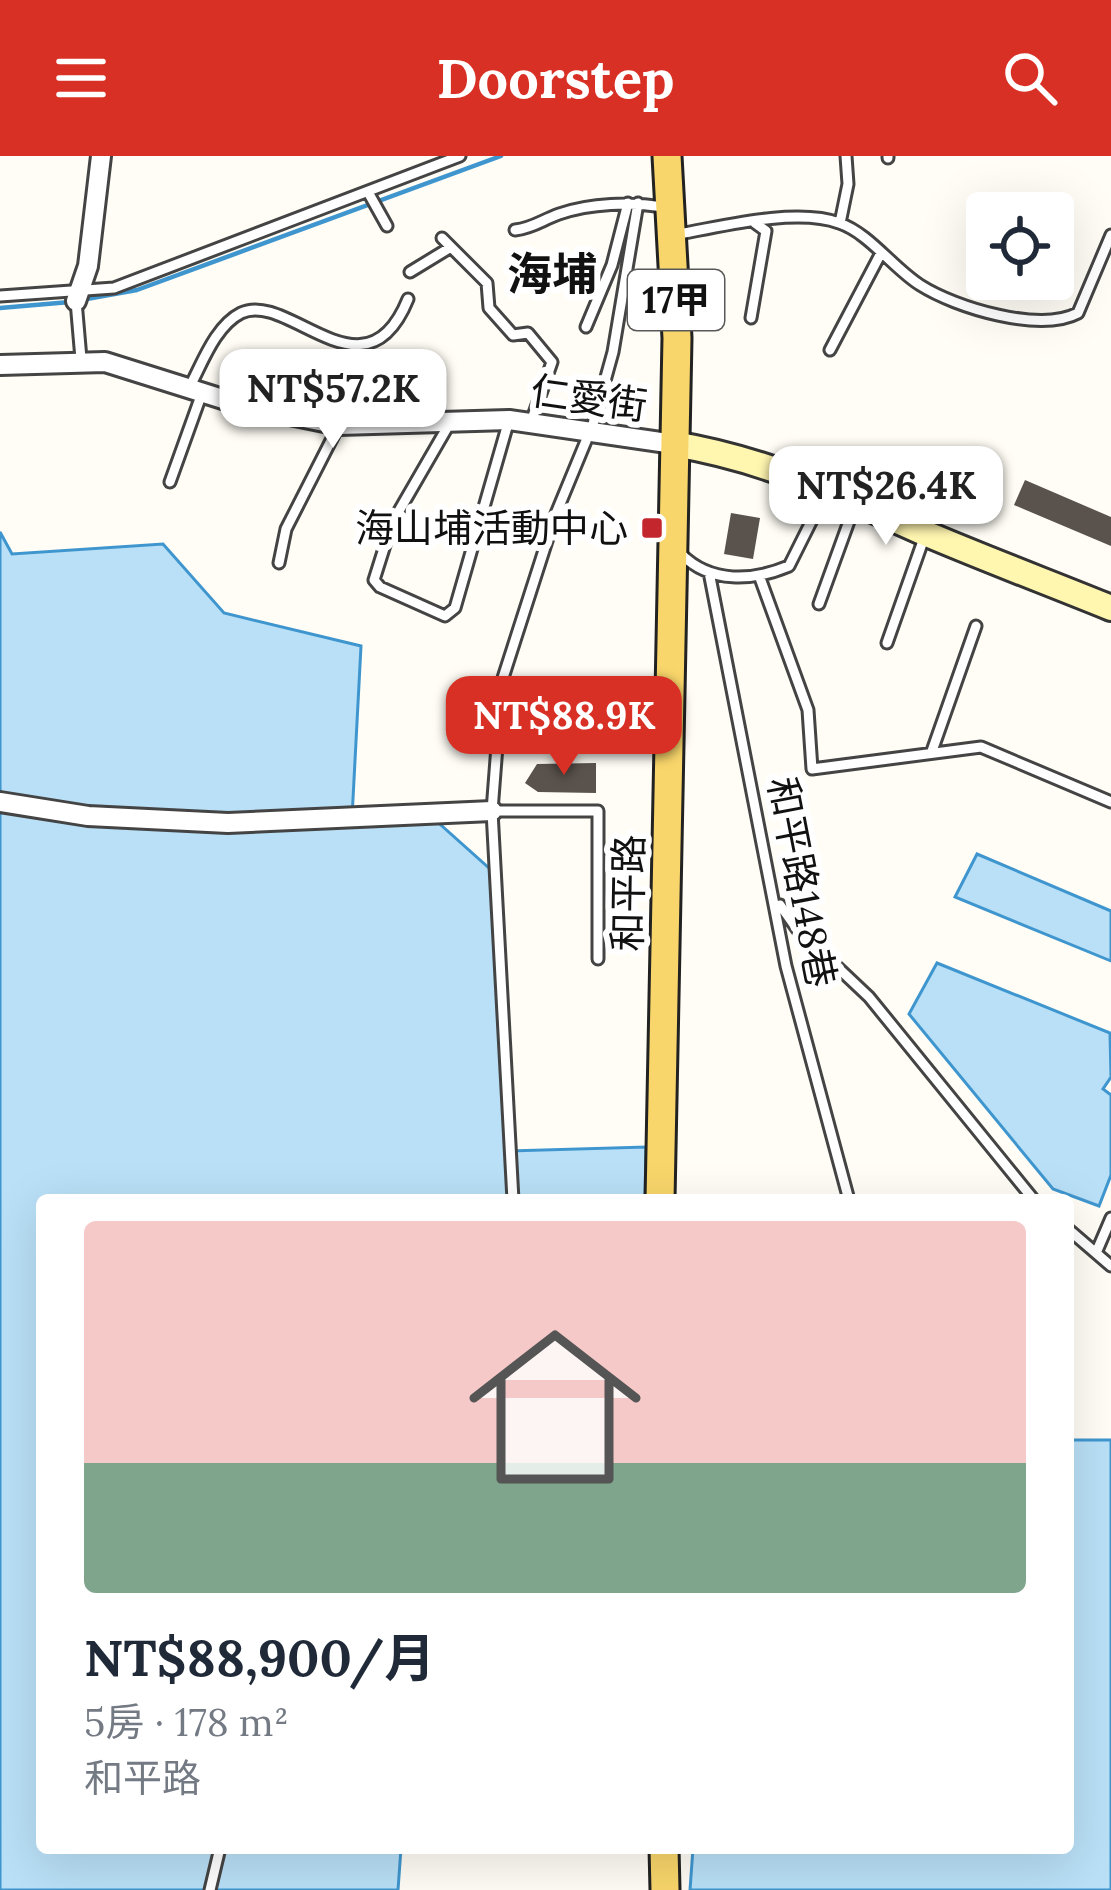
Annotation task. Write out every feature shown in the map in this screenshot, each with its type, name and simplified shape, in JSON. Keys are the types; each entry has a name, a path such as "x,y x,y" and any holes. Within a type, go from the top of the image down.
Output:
{"main road":[{"name":"17甲","path":"668,156 674,444"},
{"name":"和平路","path":"660,1194 674,444"},
{"path":"664,1854 665,1890"}],"street":[{"path":"77,304 88,266 100,156"},
{"name":"仁愛街","path":"0,364 81,359 339,424 508,420 674,444"},
{"path":"674,444 726,453 817,481 926,533 1111,608"},
{"path":"0,802 88,816 228,824 492,811"}],"lane":[{"path":"0,296 77,304 370,197 460,156"},
{"path":"840,223 848,184 846,156"},
{"path":"370,197 387,226"},
{"path":"586,327 633,203"},
{"path":"513,1194 492,811 506,663 590,431 613,352 633,203"},
{"path":"514,230 536,227 563,212 633,203 672,221 755,223 800,218 840,223 923,288 1006,317 1057,324 1078,313 1111,235"},
{"path":"751,318 766,231 755,223"},
{"path":"410,272 446,242 487,284 489,308 513,335 528,333 552,362 531,422"},
{"path":"830,350 881,253"},
{"path":"170,482 195,391 218,335 238,314 268,310 328,340 356,343 387,332 408,298"},
{"path":"77,304 81,359"},
{"path":"451,420 392,523 374,580 445,616 455,608 508,420"},
{"path":"279,563 286,529 339,424"},
{"path":"674,546 695,567 709,572 760,578 789,566 812,520 817,481"},
{"path":"818,604 856,502"},
{"path":"887,643 926,533"},
{"name":"和平路148巷","path":"709,572 806,1052 847,1194"},
{"path":"760,578 808,710 812,769 982,747 1110,800"},
{"path":"932,751 976,626"},
{"path":"492,811 598,811 598,959"},
{"path":"776,899 797,929 869,997 1029,1194"},
{"path":"1096,1253 1111,1218"},
{"path":"1074,1234 1111,1266"},
{"path":"210,1890 219,1854"}],"water":[{"path":"0,532 12,554 163,544 224,613 361,646 352,818 433,818 490,869 509,1151 646,1147 645,1194 36,1194 36,1854 401,1854 398,1890 0,1890"},
{"path":"977,854 1111,911 1111,961 955,897"},
{"path":"937,963 1110,1033 1111,1077 1103,1089 1111,1095 1111,1175 1099,1206 1053,1189 909,1014"},
{"path":"1074,1440 1111,1440 1111,1890 690,1890 693,1854 1074,1854"}],"building":[{"path":"1025,480 1111,517 1111,546 1014,505"},
{"path":"731,513 760,518 753,559 724,554"},
{"path":"596,763 596,793 538,792 525,783 537,764"}],"waterway":[{"path":"81,300 137,290 501,156"},
{"path":"0,308 70,302"}],"place":[{"name":"海山埔活動中心","path":"652,528"}],"district":[{"name":"海埔","path":"552,273"}]}
